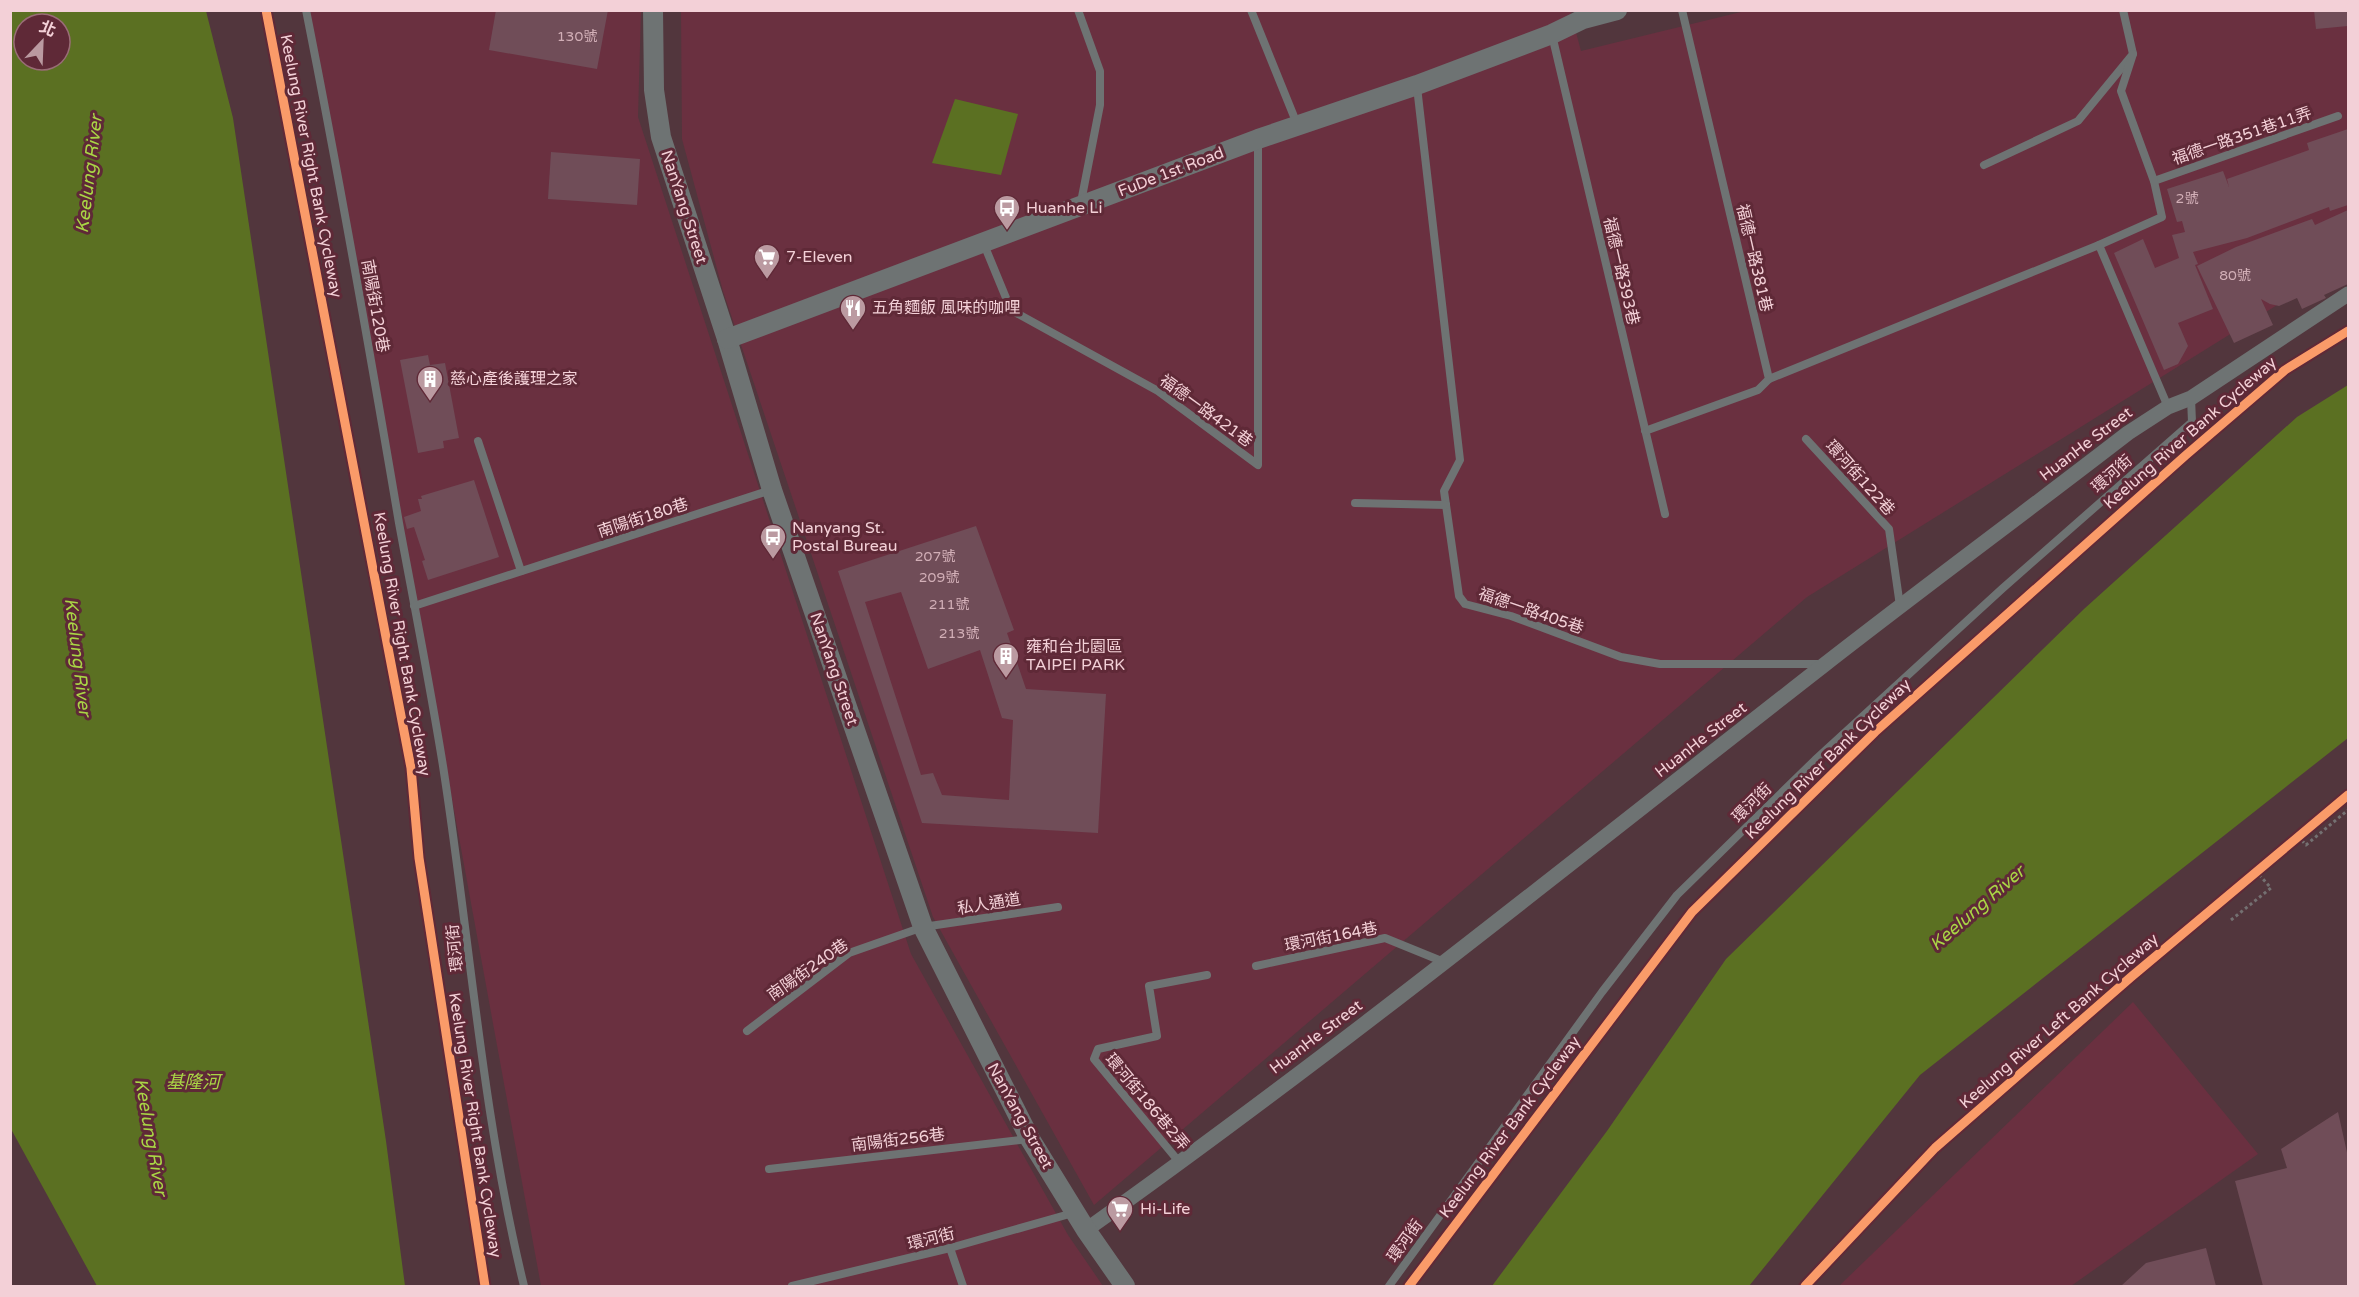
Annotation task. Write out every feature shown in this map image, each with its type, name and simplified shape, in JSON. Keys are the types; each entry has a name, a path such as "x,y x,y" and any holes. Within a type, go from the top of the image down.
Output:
{"street":[{"name":"NanYang Street","path":"653,10 654,90 661,137 727,339 772,489 923,927 1030,1139 1086,1230 1125,1287"},
{"name":"FuDe 1st Road","path":"727,339 1258,139 1417,86 1552,34 1582,15 1617,10"},
{"name":"HuanHe Street","path":"1086,1230 1180,1163 1444,962 1825,664 2128,433 2168,407 2191,398 2349,294"}],"lane":[{"name":"南陽街120巷","path":"306,10 338,169 414,606"},
{"path":"1078,10 1100,71 1100,105 1080,207"},
{"path":"1251,10 1298,125"},
{"name":"福德一路381巷","path":"1682,10 1769,379"},
{"path":"1645,431 1758,390 1769,379 2099,245 2162,217 2154,181 2121,91 2133,54 2122,10"},
{"name":"福德一路393巷","path":"1552,34 1665,514"},
{"path":"1984,165 2079,121 2133,54"},
{"name":"福德一路405巷","path":"1417,86 1460,460 1444,491 1459,596 1465,604 1512,616 1621,657 1660,664 1825,664"},
{"name":"福德一路351巷11弄","path":"2154,181 2338,116"},
{"name":"福德一路421巷","path":"983,242 1011,310 1158,392 1258,465 1258,139"},
{"path":"2099,245 2168,407"},
{"name":"環河街","path":"1389,1287 1602,992 1677,895 1832,744 2003,588 2192,422 2191,398"},
{"name":"環河街122巷","path":"1806,439 1889,530 1901,608"},
{"path":"478,441 521,571"},
{"name":"南陽街180巷","path":"414,606 772,489"},
{"path":"1355,503 1446,505"},
{"name":"環河街","path":"414,606 444,776 487,1091 512,1238 524,1287"},
{"name":"私人通道","path":"923,927 1058,907"},
{"name":"南陽街240巷","path":"747,1030 849,953 923,927"},
{"name":"環河街164巷","path":"1256,966 1385,938 1444,962"},
{"name":"環河街186巷2弄","path":"1180,1163 1094,1059 1098,1049 1157,1036 1149,986 1207,975"},
{"name":"南陽街256巷","path":"769,1169 1030,1139"},
{"name":"環河街","path":"792,1287 950,1248 1075,1212"},
{"path":"950,1248 963,1287"}],"path":[{"path":"2298,836 2306,845 2349,810"},
{"path":"2290,843 2307,829"},
{"path":"2247,878 2265,864"},
{"path":"2231,920 2271,888 2256,871"}],"shaded area":[{"path":"1570,10 1581,51 1749,10 2348,11 2348,261 1807,597 1094,1205 933,917 723,291 682,139 681,11"},
{"path":"308,11 641,11 638,117 911,954 1068,1235 1103,1286 541,1286"},
{"path":"2133,1002 2258,1154 2071,1286 1839,1286"}],"water":[{"name":"基隆河","path":"10,11 206,11 233,118 386,1141 405,1286 97,1286 11,1129"},
{"path":"955,99 1018,114 1001,175 932,163"},
{"name":"Keelung River","path":"2348,385 2348,738 1920,1075 1749,1286 1492,1286 1607,1131 1726,959 2084,609 2297,417"}],"building":[{"path":"496,10 608,10 597,69 489,50"},
{"path":"2314,10 2348,10 2348,26 2316,29"},
{"path":"2348,129 2348,205 2330,211 2329,207 2247,238 2193,252 2198,264 2195,265 2213,309 2178,323 2188,346 2178,364 2164,370 2114,253 2143,239 2155,268 2179,258 2172,235 2185,232 2182,221 2177,222 2167,189 2223,171 2229,187 2227,179 2309,150 2307,143"},
{"path":"551,152 640,159 637,205 548,199"},
{"path":"2348,210 2348,284 2302,309 2297,298 2279,306 2261,299 2273,325 2234,343 2197,266 2236,247 2312,219 2315,225"},
{"name":"慈心產後護理之家","path":"428,355 430,365 445,363 459,438 443,441 444,448 418,453 400,360"},
{"path":"474,480 499,557 428,580 422,561 425,560 414,527 407,529 404,517 421,511 418,499 422,499 421,496"},
{"name":"雍和台北園區 TAIPEI PARK","path":"976,526 1014,630 1007,633 1026,689 1106,694 1098,833 922,823 838,571","holes":["901,592 928,669 980,650 1002,718 1013,720 1009,800 942,795 933,773 921,775 865,602"]},
{"path":"2338,1112 2348,1157 2348,1286 2263,1286 2235,1181 2287,1168 2281,1149"},
{"path":"2206,1248 2216,1286 2121,1286 2146,1263"}],"cycle path":[{"name":"Keelung River Right Bank Cycleway","path":"266,10 411,768 419,858 485,1286"},
{"name":"Keelung River Bank Cycleway","path":"1409,1286 1692,912 1875,732 2186,455 2285,370 2348,331"},
{"name":"Keelung River Left Bank Cycleway","path":"1805,1286 1935,1148 2131,977 2348,795"}],"place":[{"name":"Huanhe Li","path":"1007,231"},
{"name":"7-Eleven","path":"767,280"},
{"name":"五角麵飯 風味的咖哩","path":"853,331"},
{"name":"慈心產後護理之家","path":"430,402"},
{"name":"Nanyang St. Postal Bureau","path":"773,560"},
{"name":"雍和台北園區 TAIPEI PARK","path":"1006,679"},
{"name":"Hi-Life","path":"1120,1232"}]}
